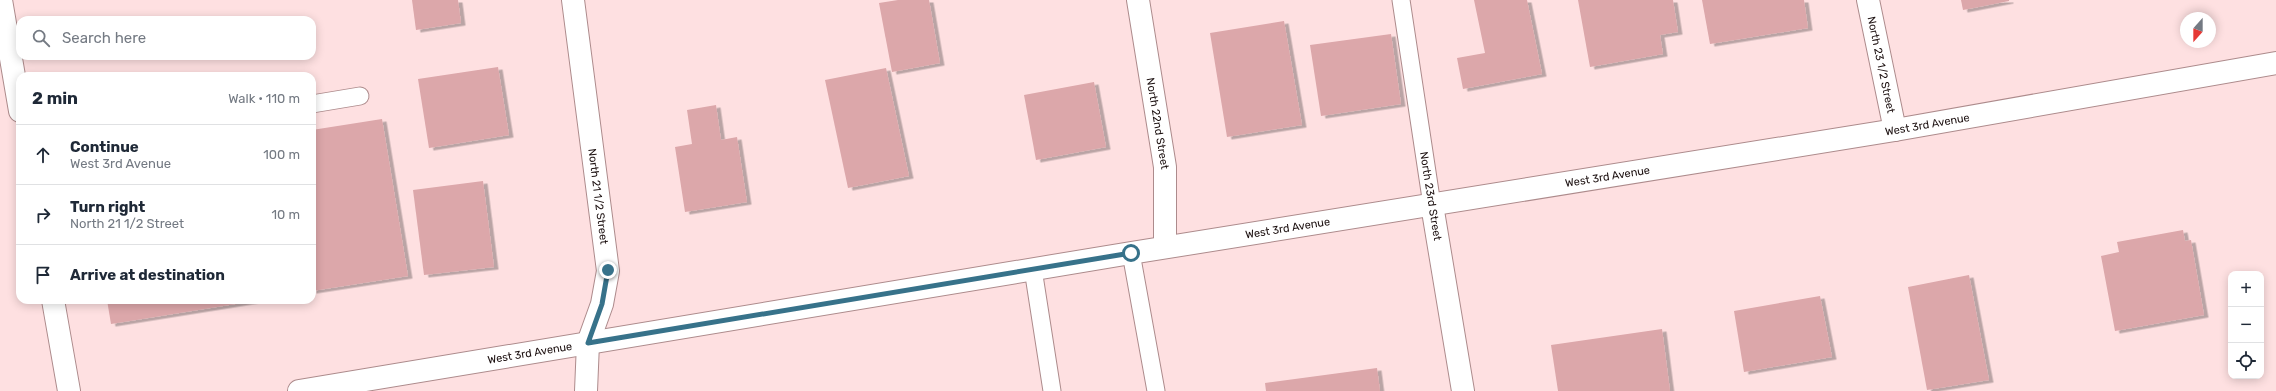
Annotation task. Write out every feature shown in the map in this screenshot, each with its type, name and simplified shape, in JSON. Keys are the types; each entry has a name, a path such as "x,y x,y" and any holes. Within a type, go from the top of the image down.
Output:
{"street":[{"path":"1,0 16,88"},
{"name":"North 21 1/2 Street","path":"573,0 608,270 602,304 588,343 586,391"},
{"name":"North 22nd Street","path":"1138,0 1165,167 1165,247"},
{"name":"North 23 1/2 Street","path":"1868,0 1895,130"},
{"name":"West 3rd Avenue","path":"299,391 1165,247 1895,130 2276,63"},
{"name":"North 23rd Street","path":"1432,205 1463,391"},
{"path":"54,304 69,391"}],"lane":[{"name":"North 23rd Street","path":"1402,0 1432,205"},
{"path":"316,103 360,96"},
{"path":"1131,253 1156,391"},
{"path":"1033,269 1052,391"}],"building":[{"path":"412,0 458,0 461,23 416,30"},
{"path":"898,0 929,0 940,63 892,72 879,3"},
{"path":"1474,0 1527,0 1542,74 1463,89 1457,58 1485,53"},
{"path":"1578,0 1673,0 1678,32 1660,35 1663,54 1590,67"},
{"path":"1702,0 1804,0 1808,28 1710,44"},
{"path":"1961,0 2009,0 2009,1 1963,10"},
{"path":"1284,21 1302,125 1227,137 1210,33"},
{"path":"1391,34 1401,104 1321,116 1310,45"},
{"path":"498,67 509,135 429,148 418,79"},
{"path":"886,68 909,176 848,188 825,80"},
{"path":"1094,82 1106,147 1036,160 1024,95"},
{"path":"716,105 721,140 737,137 747,202 685,212 675,147 692,144 687,110"},
{"path":"382,119 408,276 316,290 316,129"},
{"path":"483,181 494,267 424,275 413,190"},
{"path":"2183,230 2185,241 2191,240 2204,315 2115,331 2101,256 2119,252 2117,242"},
{"path":"1969,275 1989,380 1927,390 1908,287"},
{"path":"1820,296 1832,357 1744,372 1734,311"},
{"path":"108,304 235,304 111,324"},
{"path":"1662,329 1670,391 1558,391 1551,345"},
{"path":"1377,368 1380,391 1266,391 1265,383"}],"route":[{"path":"608,270 602,304 588,343 1131,253"}]}
